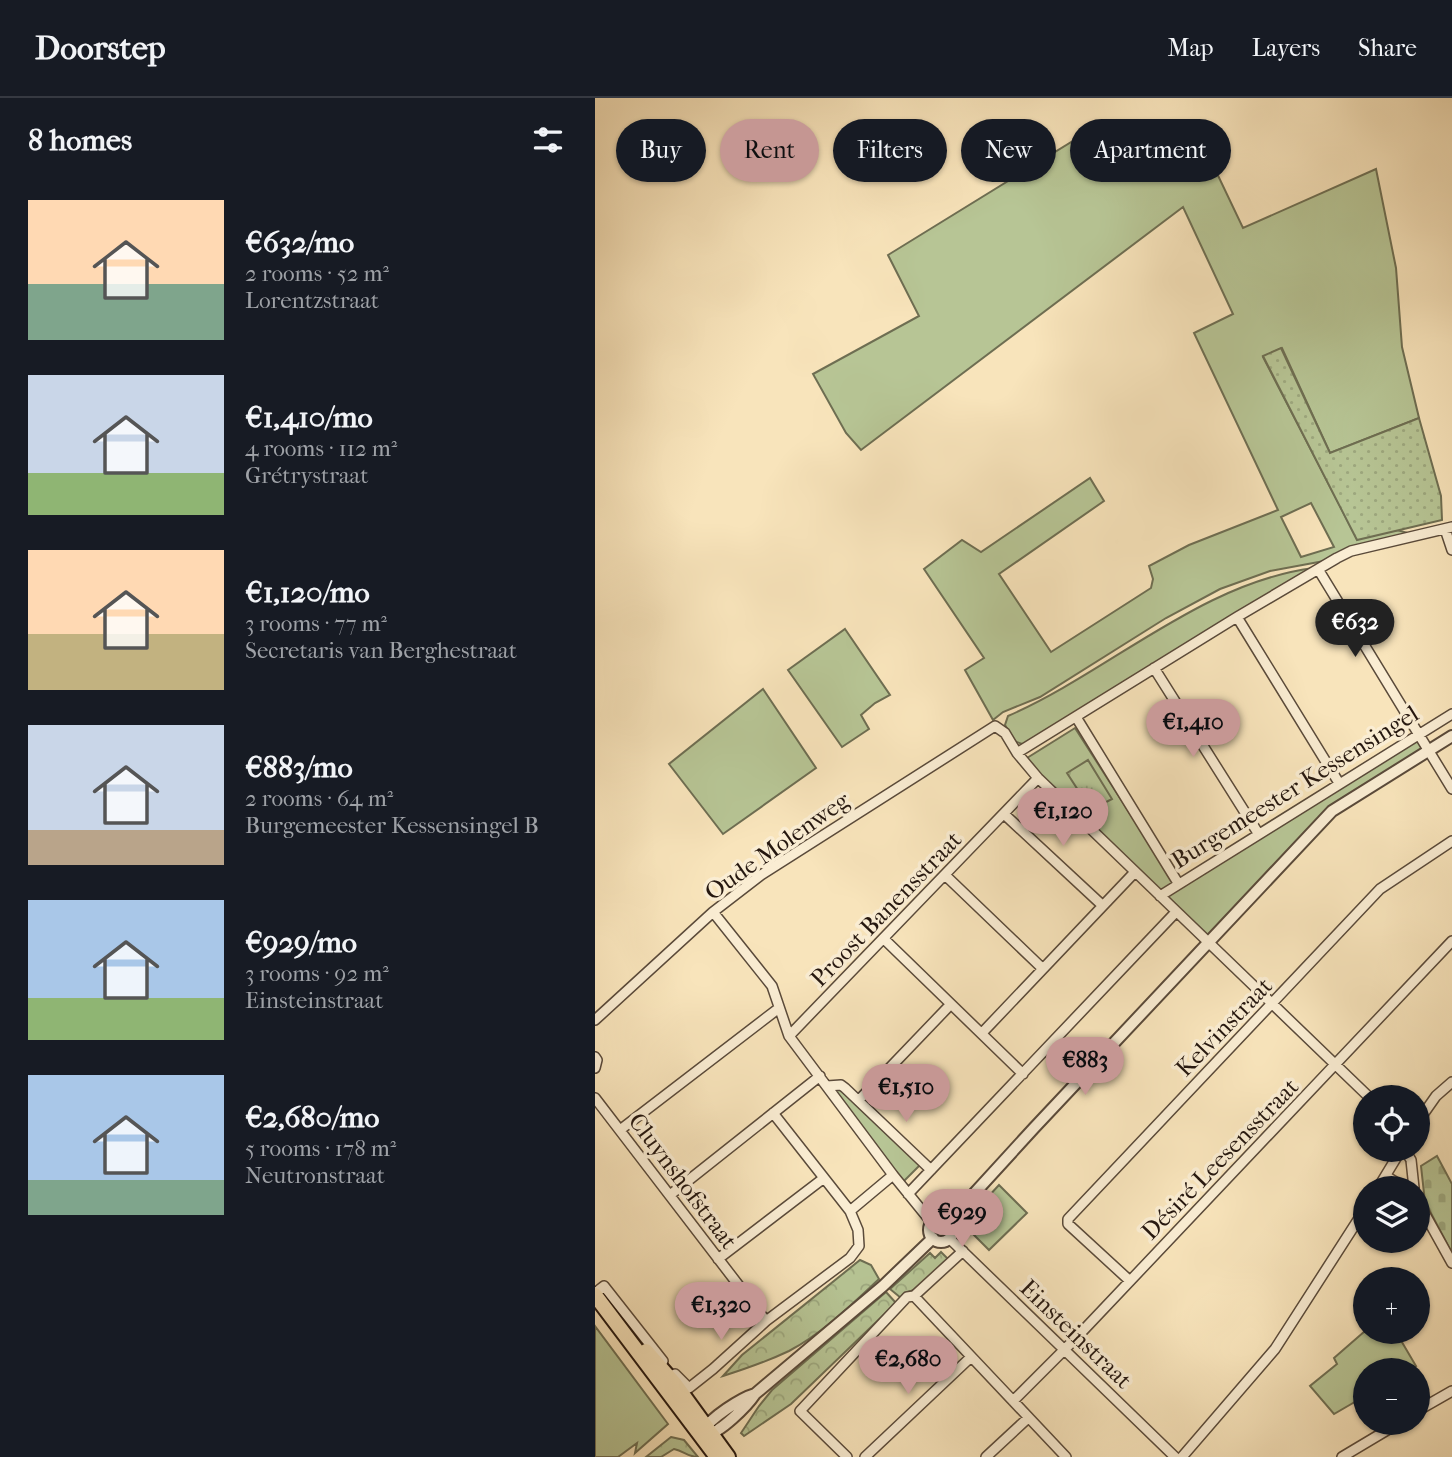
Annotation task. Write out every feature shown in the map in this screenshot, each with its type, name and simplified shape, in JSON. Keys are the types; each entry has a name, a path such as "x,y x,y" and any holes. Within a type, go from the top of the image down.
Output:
{"main road":[{"path":"595,1294 728,1457"},
{"path":"617,1324 671,1375 706,1432 717,1457"}],"street":[{"path":"1356,1085 1038,778 1017,753 1237,617 1352,551 1449,528 1452,550"},
{"path":"1318,569 1452,789"},
{"path":"1237,617 1339,783"},
{"path":"1154,668 1258,833"},
{"name":"Burgemeester Kessensingel","path":"1160,896 1452,714"},
{"path":"1076,717 1178,883"},
{"name":"Oude Molenweg","path":"595,1020 713,912 761,875 988,728 997,726 1005,733 1017,753"},
{"name":"Burgemeester Kessensingel","path":"949,1221 1332,811 1452,736"},
{"name":"Proost Banensstraat","path":"789,1036 1038,778"},
{"path":"1004,814 1102,905"},
{"name":"Kelvinstraat","path":"1130,1281 1068,1224 1068,1219 1380,889 1452,841"},
{"path":"982,1033 1135,872"},
{"path":"945,875 1042,968"},
{"path":"713,912 772,986 789,1036 932,1223"},
{"path":"908,1194 1176,912"},
{"path":"884,939 1023,1073"},
{"name":"Désiré Leesensstraat","path":"1013,1401 1452,941"},
{"path":"859,1100 951,1004"},
{"path":"620,1130 779,1008"},
{"path":"595,1057 595,1068"},
{"path":"670,1195 820,1076"},
{"path":"1430,1105 1452,1082"},
{"path":"827,1086 841,1085 931,1170"},
{"name":"Cluynshofstraat","path":"595,1098 766,1321"},
{"path":"595,1294 604,1286 671,1375 689,1388 766,1321 857,1252 858,1230 850,1211 773,1113"},
{"path":"1386,1176 1395,1162"},
{"path":"850,1211 893,1175"},
{"path":"718,1259 824,1178"},
{"path":"941,1218 949,1221 954,1230 950,1239 941,1242 933,1238 929,1230 932,1223 941,1218"},
{"path":"1430,1223 1452,1263"},
{"path":"1182,1457 1275,1349 1353,1228"},
{"path":"706,1432 750,1402 755,1394 883,1286 933,1238"},
{"name":"Einsteinstraat","path":"950,1239 1175,1457"},
{"path":"847,1457 800,1411 907,1297 914,1296 963,1251"},
{"path":"914,1296 1066,1457"},
{"path":"865,1457 971,1357"},
{"path":"1430,1404 1452,1391"},
{"path":"986,1457 1028,1418"},
{"path":"1342,1457 1379,1435"}],"green space":[{"path":"1070,143 1070,182 1221,182 1243,228 1376,169 1396,268 1402,347 1419,418 1330,453 1282,348 1263,357 1357,539 1397,530 1408,533 1324,561 1270,571 1220,589 1166,618 1040,697 1003,712 993,720 965,670 984,658 924,569 962,540 981,552 1090,478 1104,501 999,574 1051,652 1151,588 1153,579 1149,566 1189,545 1278,510 1194,333 1233,314 1183,207 861,450 846,433 813,374 919,316 888,255 1006,182 1056,182 1056,151","holes":["1311,503 1334,547 1301,557 1281,517"]},
{"path":"1281,348 1330,453 1419,418 1441,496 1442,520 1357,540 1263,356"},
{"path":"1314,568 1025,745 1014,741 1005,725 1008,716 1046,698 1195,609 1233,591 1273,577"},
{"path":"845,629 890,695 861,715 869,729 842,747 788,670"},
{"path":"763,689 816,768 723,834 669,764"},
{"path":"1075,728 1174,882 1160,891 1035,771 1027,758"},
{"path":"1417,740 1423,750 1350,796 1209,938 1165,896"},
{"path":"1088,760 1112,799 1091,810 1067,773"},
{"path":"832,1088 840,1088 921,1164 903,1182"},
{"path":"1437,1156 1452,1184 1452,1253 1430,1211 1430,1176 1422,1176 1421,1166"},
{"path":"999,1185 1027,1213 989,1250 963,1224"},
{"path":"941,1252 949,1260 920,1288 901,1298 890,1289 930,1253 935,1258"},
{"path":"860,1260 871,1265 879,1279 836,1318 789,1351 723,1376 742,1355"},
{"path":"886,1292 896,1303 791,1404 744,1436 741,1433 772,1390"},
{"path":"595,1326 668,1424 635,1453 637,1443 618,1457 595,1457"},
{"path":"1353,1341 1353,1344 1403,1344 1411,1358 1353,1358 1353,1403 1334,1414 1310,1386 1337,1364 1334,1358"},
{"path":"671,1437 684,1440 698,1457 674,1449 661,1457 646,1457"}]}
